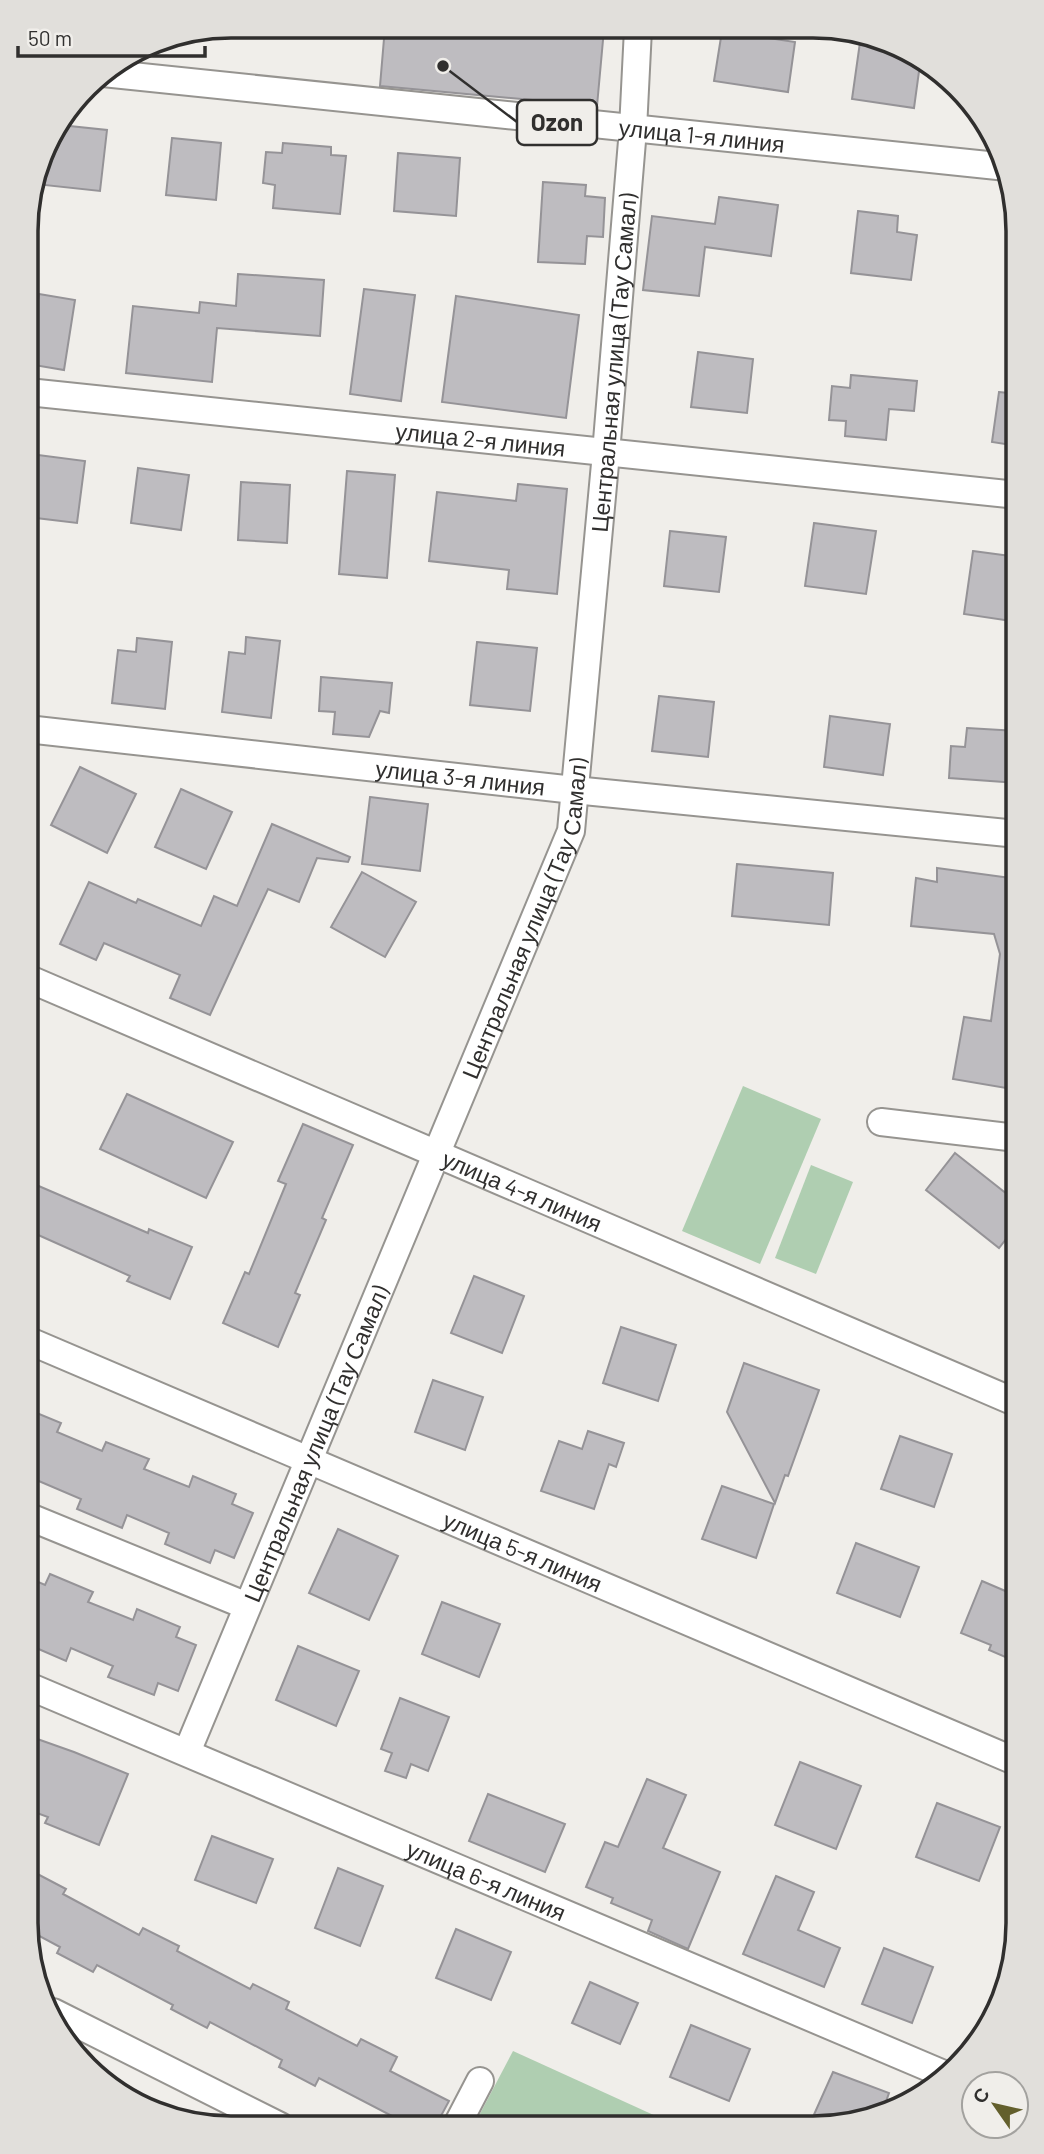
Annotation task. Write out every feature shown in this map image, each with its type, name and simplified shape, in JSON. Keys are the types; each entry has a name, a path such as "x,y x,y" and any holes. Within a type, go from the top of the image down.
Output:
{"street":[{"name":"Центральная улица (Тау Самал)","path":"187,1752 571,831 607,453 633,129 638,39"},
{"name":"улица 1-я линия","path":"119,75 993,166"},
{"name":"улица 2-я линия","path":"39,393 1006,494"},
{"name":"улица 3-я линия","path":"39,730 574,790 1006,833"},
{"name":"улица 4-я линия","path":"39,983 1005,1398"},
{"path":"881,1122 1005,1137"},
{"name":"улица 5-я линия","path":"39,1345 1005,1757"},
{"path":"39,1521 247,1606"},
{"name":"улица 6-я линия","path":"39,1690 936,2071"},
{"path":"63,2017 260,2116"},
{"path":"462,2116 480,2081"}],"green space":[{"path":"743,1086 821,1119 760,1264 682,1231"},
{"path":"811,1165 853,1182 816,1274 775,1258"},
{"path":"513,2051 656,2116 479,2116"}],"building":[{"path":"384,39 603,39 597,106 380,86"},
{"path":"721,39 775,39 795,42 788,92 714,81"},
{"path":"860,45 898,58 919,70 914,108 852,99"},
{"path":"70,126 107,130 100,191 44,185 58,146"},
{"path":"172,138 221,143 216,200 166,195"},
{"path":"283,143 331,147 331,155 346,156 340,214 273,208 275,185 263,183 266,152 282,153"},
{"path":"398,153 460,158 456,216 394,211"},
{"path":"543,182 586,185 585,196 605,198 603,237 587,236 585,264 538,262"},
{"path":"719,197 778,205 771,256 705,247 699,296 643,290 652,216 715,224"},
{"path":"858,211 898,216 897,232 917,235 911,280 851,273"},
{"path":"238,274 324,280 320,336 217,328 212,382 126,373 133,306 199,313 200,302 236,306"},
{"path":"364,289 415,295 401,401 350,394"},
{"path":"39,294 75,300 64,370 39,366"},
{"path":"456,296 579,315 566,418 442,402"},
{"path":"698,352 753,359 747,413 691,407"},
{"path":"851,375 917,381 914,411 889,409 886,440 845,436 846,421 829,420 832,386 850,388"},
{"path":"999,392 1006,393 1006,444 992,442"},
{"path":"39,455 85,461 77,523 39,518"},
{"path":"138,468 189,475 181,530 131,523"},
{"path":"347,471 395,475 387,578 339,574"},
{"path":"241,482 290,485 287,543 238,540"},
{"path":"518,484 567,489 557,594 507,589 509,570 429,561 437,492 516,501"},
{"path":"814,523 876,531 866,594 805,586"},
{"path":"670,531 726,537 719,592 664,586"},
{"path":"973,551 1006,555 1006,620 964,614"},
{"path":"246,637 280,641 271,718 222,712 229,652 245,654"},
{"path":"137,638 172,642 165,709 112,703 118,650 136,652"},
{"path":"477,642 537,648 530,711 470,705"},
{"path":"321,677 392,683 389,713 380,711 369,737 333,734 335,712 319,711"},
{"path":"659,696 714,702 708,757 652,751"},
{"path":"830,716 890,724 883,775 824,767"},
{"path":"967,728 1006,730 1006,782 949,778 951,746 965,747"},
{"path":"80,767 136,794 107,853 51,825"},
{"path":"181,789 232,812 206,869 155,847"},
{"path":"370,797 428,804 420,871 362,864"},
{"path":"272,824 350,857 348,862 317,858 299,902 268,889 210,1015 170,998 180,975 104,943 96,960 60,944 89,882 136,903 138,899 201,926 214,896 237,906"},
{"path":"737,864 833,873 829,925 732,916"},
{"path":"937,868 1006,877 1005,1088 953,1079 964,1017 991,1021 1000,954 994,934 911,926 916,878 937,882"},
{"path":"362,872 416,902 385,957 331,927"},
{"path":"127,1094 233,1142 206,1198 100,1149"},
{"path":"303,1124 353,1145 322,1218 326,1220 295,1293 300,1295 278,1347 223,1323 245,1272 249,1274 286,1184 278,1181"},
{"path":"955,1153 1005,1193 1005,1240 999,1248 926,1190"},
{"path":"39,1186 148,1233 149,1229 192,1247 170,1299 127,1281 130,1276 39,1235"},
{"path":"474,1276 524,1296 502,1353 451,1333"},
{"path":"621,1327 676,1345 658,1401 603,1383"},
{"path":"744,1363 819,1390 788,1476 785,1475 775,1503 727,1412"},
{"path":"433,1380 483,1397 465,1450 415,1432"},
{"path":"39,1414 61,1423 57,1432 102,1451 106,1442 149,1459 144,1469 189,1487 193,1476 236,1494 232,1504 253,1513 234,1558 215,1550 210,1563 165,1544 169,1533 127,1515 122,1528 77,1509 81,1499 39,1481"},
{"path":"588,1431 624,1443 616,1467 609,1464 594,1509 541,1491 559,1441 582,1449"},
{"path":"900,1436 952,1454 934,1507 881,1489"},
{"path":"722,1486 774,1504 756,1558 702,1539"},
{"path":"338,1529 398,1556 369,1620 309,1593"},
{"path":"856,1543 919,1567 900,1617 837,1593"},
{"path":"50,1574 93,1592 88,1602 133,1620 137,1609 180,1627 176,1637 196,1645 178,1691 158,1683 154,1695 108,1677 113,1666 71,1648 66,1661 39,1649 39,1582 45,1585"},
{"path":"982,1581 1005,1591 1005,1657 989,1650 991,1645 961,1633"},
{"path":"442,1602 500,1624 479,1677 422,1654"},
{"path":"298,1646 359,1671 336,1726 276,1700"},
{"path":"400,1698 449,1717 428,1771 411,1764 406,1778 385,1771 392,1753 381,1749"},
{"path":"39,1740 128,1774 99,1845 45,1823 48,1817 39,1814"},
{"path":"800,1762 861,1786 836,1849 775,1825"},
{"path":"647,1779 686,1795 663,1848 720,1872 688,1949 648,1931 652,1920 611,1903 613,1898 586,1887 605,1842 618,1847"},
{"path":"488,1794 565,1824 545,1872 469,1841"},
{"path":"937,1803 1000,1827 979,1881 916,1857"},
{"path":"212,1836 273,1859 256,1903 195,1880"},
{"path":"338,1868 383,1886 360,1946 315,1928"},
{"path":"39,1875 66,1889 63,1894 139,1935 143,1928 179,1946 177,1951 250,1989 253,1984 289,2002 286,2009 357,2046 361,2039 397,2057 390,2071 449,2101 441,2116 392,2116 319,2078 315,2086 279,2067 282,2060 210,2022 207,2028 171,2009 173,2005 97,1965 93,1972 57,1953 60,1947 40,1936"},
{"path":"776,1876 814,1892 798,1930 840,1948 824,1987 743,1954"},
{"path":"456,1929 511,1952 491,2000 436,1978"},
{"path":"884,1948 933,1967 912,2023 862,2004"},
{"path":"590,1982 638,2003 620,2044 572,2023"},
{"path":"691,2025 750,2049 729,2101 670,2077"},
{"path":"833,2072 889,2093 886,2100 862,2109 813,2116"}],"place":[{"name":"Ozon","path":"443,66"}]}
